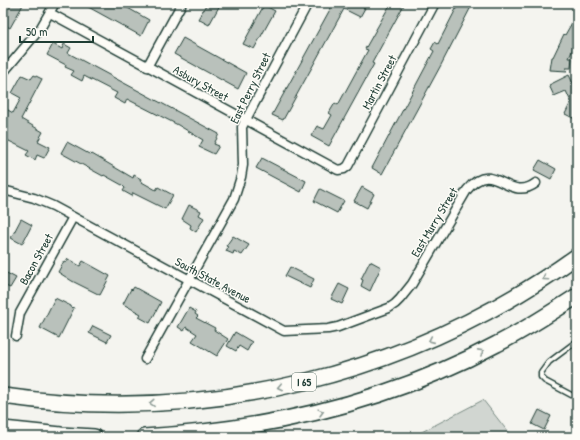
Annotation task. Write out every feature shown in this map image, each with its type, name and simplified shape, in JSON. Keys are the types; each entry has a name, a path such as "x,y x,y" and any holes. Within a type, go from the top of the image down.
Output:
{"highway":[{"name":"I 65","path":"3,396 81,403 153,403 198,400 241,394 319,378 383,359 448,332 526,291 577,256"},
{"path":"144,437 203,433 252,426 299,417 371,398 412,383 475,356 524,329 577,296"},
{"path":"3,429 61,436 94,437"}],"street":[{"path":"3,73 40,29 56,3"},
{"path":"147,67 182,3"},
{"name":"East Perry Street","path":"145,359 234,198 238,188 242,165 242,127 308,3"},
{"name":"Martin Street","path":"342,170 348,166 435,3"},
{"name":"Asbury Street","path":"50,13 335,169 342,170"},
{"name":"East Murry Street","path":"412,284 472,183 484,177 494,179 514,188 525,189 536,183"},
{"name":"South State Avenue","path":"3,190 34,198 53,206 284,331 328,329 338,327 389,308 400,299 412,284"},
{"name":"Bacon Street","path":"16,336 20,313 73,217"}],"lane":[{"path":"577,341 549,362 541,373 541,377 545,381 577,398"}],"shaded area":[{"path":"483,400 512,437 409,437 416,435"}],"building":[{"path":"3,3 24,3 10,28 3,24"},
{"path":"81,3 119,3 149,20 141,36"},
{"path":"207,3 221,3 209,25 198,19"},
{"path":"332,3 356,3 365,8 360,17 344,9 283,120 272,115 333,4"},
{"path":"391,3 405,3 372,63 374,64 329,146 311,136 317,126 324,129 332,115 329,113 335,103 338,105 368,50 365,49"},
{"path":"459,3 473,3 382,174 372,168 434,51 431,49 435,42 438,44"},
{"path":"264,5 275,11 254,49 243,44"},
{"path":"577,14 577,40 569,58 572,58 571,68 566,68 567,71 550,70 552,57"},
{"path":"183,38 246,73 238,89 174,54"},
{"path":"53,44 62,49 64,44 71,48 68,53 219,134 214,144 219,146 214,154 199,147 203,140 178,125 127,99 125,104 114,98 117,93 84,76 82,81 71,75 74,71 47,55"},
{"path":"22,75 31,79 34,75 42,79 21,119 43,132 38,141 50,147 44,158 37,155 35,160 26,155 29,151 3,138 3,107 13,113 21,98 12,93"},
{"path":"569,75 577,91 577,115 575,119 565,114 571,102 566,91 554,96 549,85"},
{"path":"67,142 91,155 92,154 133,178 134,175 141,179 140,181 156,190 158,187 173,195 165,209 133,193 132,196 123,191 125,188 122,185 61,153"},
{"path":"262,158 306,181 301,192 256,168"},
{"path":"540,160 556,169 551,179 534,170"},
{"path":"362,187 374,194 367,208 354,201"},
{"path":"320,189 344,201 337,213 314,201"},
{"path":"189,205 201,211 199,215 204,218 196,232 190,228 191,225 182,219"},
{"path":"21,219 32,225 22,244 11,238"},
{"path":"233,236 249,245 242,255 234,251 233,254 226,251 228,247 226,246"},
{"path":"68,259 80,266 83,261 110,276 100,295 58,272 64,261 66,262"},
{"path":"370,261 381,267 370,291 361,286 363,280 361,279"},
{"path":"290,267 314,279 310,288 285,276"},
{"path":"3,271 16,278 10,288 3,285"},
{"path":"339,284 349,289 342,304 331,299"},
{"path":"134,287 161,302 150,323 139,317 141,314 123,304 131,289 132,290"},
{"path":"55,298 74,308 59,338 40,328"},
{"path":"189,308 196,312 195,314 198,316 196,318 215,328 214,330 228,339 217,356 192,341 197,334 186,327 184,331 178,327"},
{"path":"93,326 111,335 107,342 89,333"},
{"path":"235,332 252,342 247,351 239,346 236,351 227,346"},
{"path":"539,410 551,416 544,430 532,424"}]}
